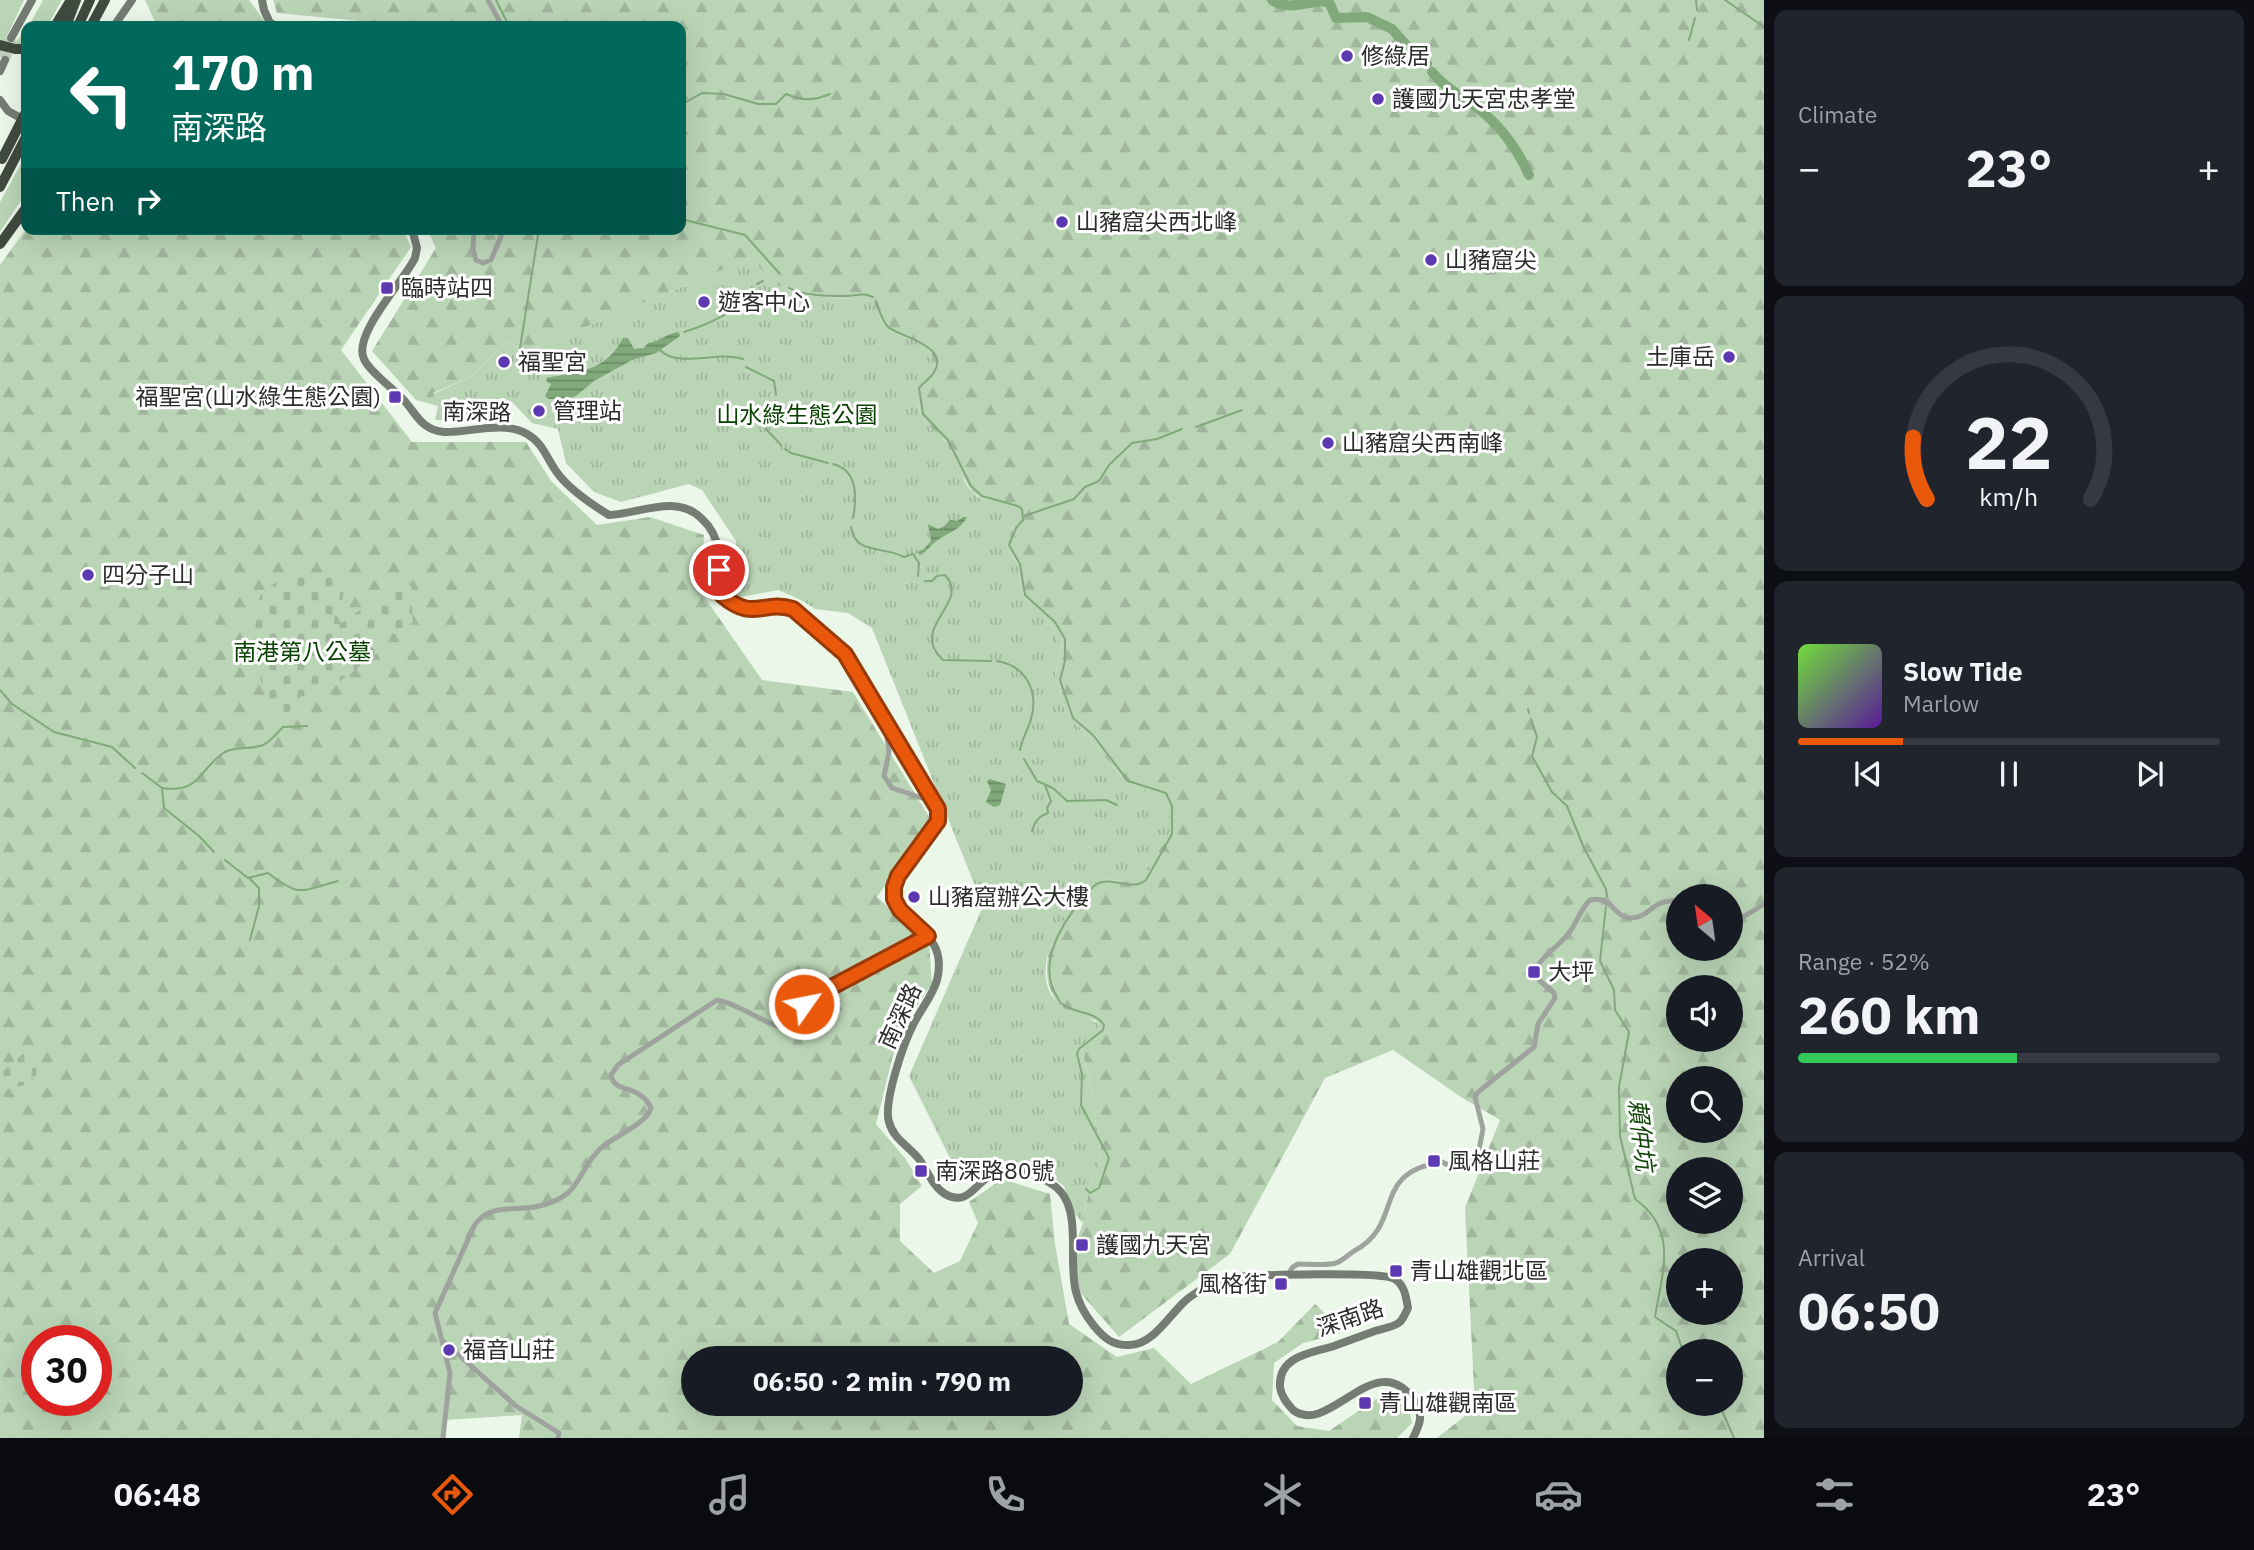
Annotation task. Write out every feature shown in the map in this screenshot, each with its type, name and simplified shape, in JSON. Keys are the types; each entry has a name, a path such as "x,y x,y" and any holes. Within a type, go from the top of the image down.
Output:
{"highway":[{"path":"58,21 71,0"},
{"path":"68,21 76,0"},
{"path":"80,21 90,0"},
{"path":"94,21 106,0"},
{"path":"0,45 5,48 21,48"},
{"path":"1,161 21,123"},
{"path":"2,184 21,147"},
{"path":"2,184 21,155"},
{"path":"0,244 21,215"}],"main road":[{"path":"24,21 33,0"},
{"path":"117,21 132,0"},
{"path":"262,0 269,21"},
{"path":"14,38 21,27"},
{"path":"0,71 5,60"},
{"path":"0,100 8,111 21,118"},
{"name":"南深路","path":"414,235 417,248 415,258 367,331 361,349 364,360 412,408 418,420 432,430 478,431 506,428 526,433 537,441 565,481 609,515 670,505 684,507 698,514 709,525 716,539 720,553 719,583 722,595 744,609 785,606 804,617 845,654 934,803"},
{"path":"928,936 900,910 894,899 894,887 898,876 938,821 938,809 934,803"},
{"name":"南深路","path":"928,936 937,953 937,977 900,1056 888,1111 893,1132 900,1143 916,1156 941,1191 954,1198 970,1195 989,1177 1000,1172 1030,1175 1055,1186 1069,1205 1076,1291 1089,1320"},
{"name":"深南路","path":"1089,1320 1106,1339 1132,1345 1147,1339 1186,1300 1213,1284 1240,1277 1288,1275 1393,1278 1404,1289 1408,1308 1400,1321 1331,1347 1304,1354 1287,1364 1280,1385 1283,1398 1296,1414 1311,1421 1326,1420 1381,1384 1404,1389 1419,1408 1421,1422 1413,1438"}],"street":[{"path":"488,0 499,21"},
{"path":"474,235 476,260 483,263 491,260 501,235"},
{"path":"884,719 889,752 884,776 892,788 934,803"},
{"path":"1288,1275 1298,1264 1336,1263 1371,1240 1382,1224 1391,1195 1399,1182 1415,1168 1442,1162 1449,1166 1462,1166 1478,1155 1483,1129 1475,1097 1478,1091 1534,1048 1538,1024 1555,998 1554,993 1539,980 1534,971 1566,936 1590,900 1607,901 1629,918 1643,915 1659,904 1666,903"},
{"path":"1743,917 1764,904"},
{"path":"442,1436 450,1373 435,1313 476,1222 492,1212 537,1207 567,1194 577,1185 600,1149 650,1113 649,1103 641,1094 613,1083 611,1075 618,1065 717,1000 747,1010 775,1027 786,1027 810,999 928,936"},
{"path":"444,1342 516,1406 559,1433 558,1438"}],"green space":[{"path":"0,0 24,0 6,38 17,41 21,36 21,45 0,42"},
{"path":"43,0 62,0 50,21 32,21"},
{"path":"145,0 249,0 264,21 155,21"},
{"path":"273,0 1764,0 1764,1438 1437,1438 1475,1408 1465,1208 1500,1120 1461,1097 1393,1050 1325,1078 1230,1254 1119,1337 1077,1289 1076,1243 1083,1223 1090,1185 1101,1159 1090,1082 1081,1046 1097,1021 1069,1012 1057,1003 1047,973 1048,958 1052,942 1068,911 1103,878 1120,882 1166,802 1127,783 1065,710 1055,677 1061,646 1053,626 1025,598 1017,562 1007,547 1013,526 990,504 972,492 945,440 931,429 921,415 917,384 935,367 927,348 885,327 873,301 804,295 774,284 751,258 526,352 507,341 472,376 433,393 438,406 416,400 372,351 436,248 430,235 686,235 686,21 360,21 277,13"},
{"path":"21,164 21,200 0,232 0,202"},
{"path":"22,235 406,235 411,247 341,350 412,442 526,442 551,481 597,525 650,517 704,535 701,592 762,680 853,692 931,820 877,897 929,944 932,983 898,1035 876,1124 905,1158 922,1186 900,1204 900,1241 934,1273 960,1261 978,1223 969,1202 1002,1179 1050,1194 1055,1244 1069,1324 1117,1357 1154,1348 1191,1384 1278,1342 1315,1304 1345,1332 1303,1343 1274,1363 1272,1400 1297,1426 1329,1431 1385,1393 1408,1404 1412,1423 1397,1438 519,1438 522,1415 445,1420 444,1438 0,1438 0,265"},
{"name":"山水綠生態公園","path":"751,258 774,284 804,295 873,301 885,327 927,348 935,367 917,385 920,412 952,452 972,492 987,502 1016,512 1007,547 1017,562 1025,598 1053,626 1061,646 1055,677 1065,710 1126,782 1166,802 1171,833 1139,881 1120,882 1103,878 1090,888 1064,919 1048,956 1046,975 1050,992 1061,1006 1088,1018 1102,1029 1081,1047 1090,1082 1101,1159 1090,1185 1083,1223 1072,1211 1064,1186 1044,1171 951,1160 909,1076 983,906 872,628 848,613 815,609 778,590 736,598 736,541 702,490 689,484 621,502 594,492 566,463 558,429 532,423 512,402 496,400 469,421 435,420 438,406 433,394 472,376 507,341 526,352"},
{"name":"南港第八公墓","path":"403,571 412,588 413,622 406,627 405,634 380,633 382,649 334,688 300,697 287,715 273,712 262,685 257,645 249,626 261,594 288,572 314,580 345,572 343,598 334,618 334,624 340,624 391,588"},
{"path":"26,1051 37,1063 36,1076 25,1085 0,1091 0,1074"}],"shaded area":[{"path":"679,332 680,336 656,353 632,360 594,381 576,396 549,399 545,396 551,384 546,378 600,364 623,338 628,338 634,349 644,348 648,343"},
{"path":"967,517 958,527 920,555 917,552 931,541 928,524 938,529 950,520 957,521"},
{"path":"990,779 1006,784 1000,805 994,807 986,802 991,790 987,781"}],"waterway":[{"path":"496,0 506,21"},
{"path":"1272,0 1284,5 1324,1 1330,4 1336,18 1367,17 1392,29 1414,54 1427,64"},
{"path":"1696,0 1697,10"},
{"path":"1725,0 1764,27"},
{"path":"1689,40 1695,18"},
{"path":"1432,72 1484,113 1513,146 1529,175"},
{"path":"686,102 702,93 724,94 758,104 776,104 786,94 808,99 830,94"},
{"path":"686,220 745,235 780,274"},
{"path":"520,348 538,235"},
{"path":"757,284 763,281"},
{"path":"684,332 713,321 731,310 752,287"},
{"path":"789,288 817,295 863,294 873,297"},
{"path":"876,301 888,327 921,343 935,355 937,363 934,372 919,388 923,414 948,440 971,486 982,496 1022,509 1023,520 1016,528 1009,545 1020,564 1025,595 1055,622 1065,639 1065,661 1060,680 1073,718 1093,735 1128,781 1166,793 1172,806 1172,834 1146,880 1133,885 1107,881 1094,886 1066,922 1052,950 1050,979 1060,1002 1071,1009 1095,1017 1104,1025 1103,1030 1079,1049 1077,1054 1082,1074 1081,1105 1109,1158 1099,1188 1090,1193 1086,1189"},
{"path":"660,350 677,358 722,356 743,359"},
{"path":"746,367 774,381 776,395"},
{"path":"775,401 766,429 781,445"},
{"path":"1196,427 1242,410"},
{"path":"1024,516 1074,499 1085,487 1099,481 1109,465 1132,443 1157,439 1182,429"},
{"path":"785,449 828,463"},
{"path":"833,464 847,472 854,485 853,518"},
{"path":"851,527 858,542 864,546 904,557 913,554 919,563 918,576"},
{"path":"925,581 945,575 951,585 951,595 932,637 934,648 943,660 991,661"},
{"path":"997,661 1016,668 1028,681 1031,690 1033,709 1020,750"},
{"path":"0,690 12,704 54,732 112,747 135,768"},
{"name":"賴仲坑","path":"1528,709 1529,713"},
{"name":"賴仲坑","path":"1531,719 1537,737 1532,756 1552,792 1567,806 1607,896"},
{"path":"162,788 185,787 225,752 263,745 283,727 307,726"},
{"path":"1024,759 1037,781 1053,788 1067,801 1106,800 1117,805"},
{"path":"142,773 162,788 164,808 199,836 214,852"},
{"path":"1032,831 1037,820 1048,813 1047,808 1051,801 1045,785"},
{"path":"225,860 248,878 268,873 294,889 308,889 338,881"},
{"path":"250,879 259,888 259,906 250,940"},
{"name":"賴仲坑","path":"1606,906 1600,961 1614,990 1615,1010 1629,1032 1619,1087 1620,1136 1635,1199 1649,1211 1663,1238 1663,1269 1655,1317 1676,1331 1679,1339"},
{"name":"賴仲坑","path":"1724,1416 1734,1438"}],"tunnel":[{"path":"5,60 17,39"},
{"path":"0,57 8,43"}],"place":[{"name":"修綠居","path":"1347,56"},
{"name":"護國九天宮忠孝堂","path":"1378,99"},
{"name":"山豬窟尖西北峰","path":"1062,222"},
{"name":"山豬窟尖","path":"1431,260"},
{"name":"臨時站四","path":"387,288"},
{"name":"遊客中心","path":"704,302"},
{"name":"土庫岳","path":"1729,357"},
{"name":"福聖宮","path":"504,362"},
{"name":"福聖宮(山水綠生態公園)","path":"395,397"},
{"name":"管理站","path":"539,411"},
{"name":"山豬窟尖西南峰","path":"1328,443"},
{"name":"四分子山","path":"88,575"},
{"name":"山豬窟辦公大樓","path":"914,897"},
{"name":"大坪","path":"1534,972"},
{"name":"風格山莊","path":"1434,1161"},
{"name":"南深路80號","path":"921,1171"},
{"name":"護國九天宮","path":"1082,1245"},
{"name":"青山雄觀北區","path":"1396,1271"},
{"name":"風格街","path":"1281,1284"},
{"name":"福音山莊","path":"449,1350"},
{"name":"青山雄觀南區","path":"1365,1403"}],"route":[{"path":"719,570 722,595 732,603 744,609 785,606 793,609 845,654 938,809 938,821 898,876 894,887 894,899 900,910 928,936 804,1004"}]}
